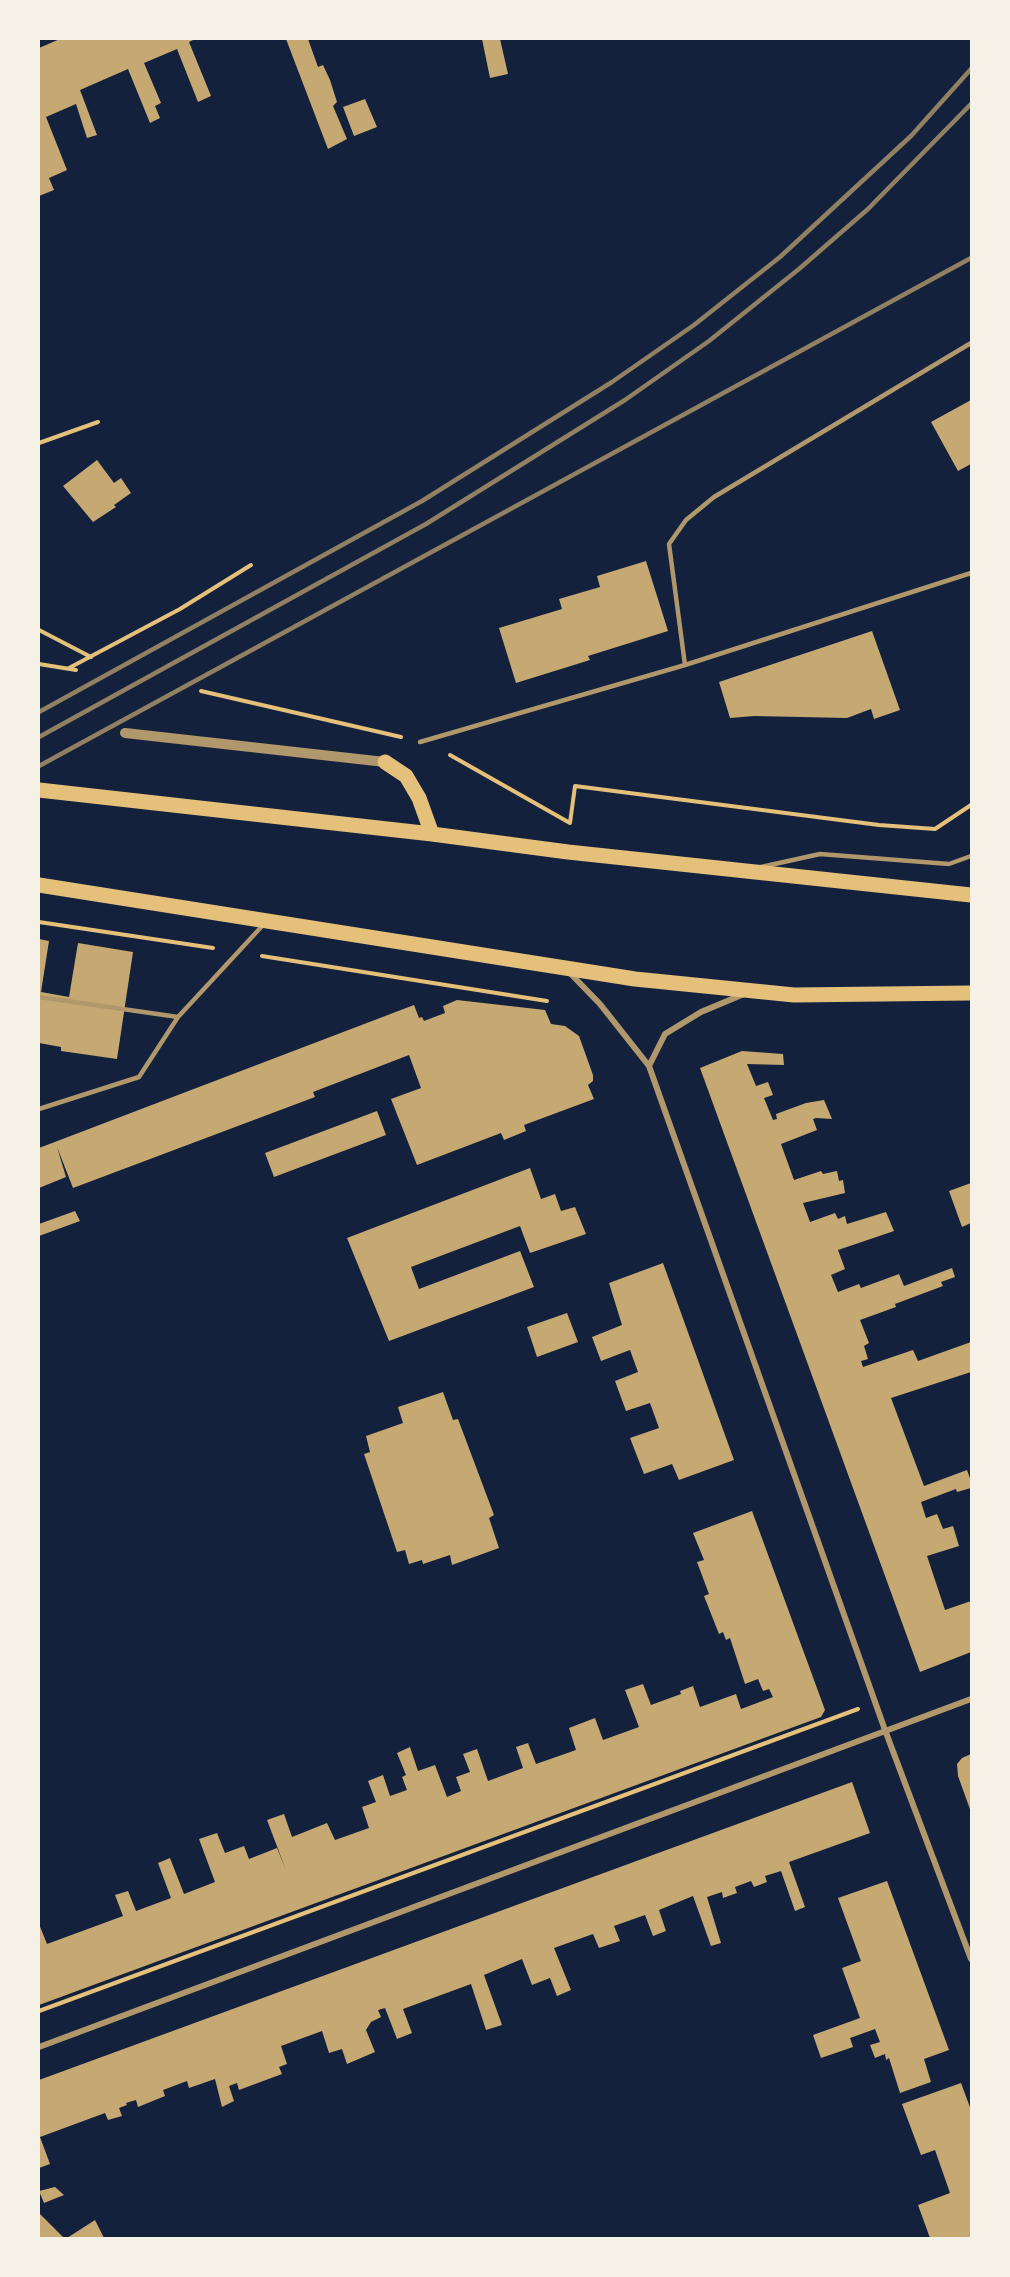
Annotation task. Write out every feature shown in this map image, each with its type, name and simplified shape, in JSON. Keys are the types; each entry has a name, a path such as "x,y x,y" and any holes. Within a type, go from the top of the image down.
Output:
{"main road":[{"path":"385,762 406,776 419,798 432,834"},
{"path":"39,790 740,871 971,895"},
{"path":"39,885 635,979 794,995 971,993"}],"street":[{"path":"124,733 385,762"},
{"path":"565,967 600,1004 649,1066 885,1730 971,1959"},
{"path":"649,1066 665,1034 701,1012 751,991"},
{"path":"39,2047 971,1699"}],"lane":[{"path":"685,665 678,628 669,544 686,520 714,497 971,343"},
{"path":"420,742 685,665 971,573"},
{"path":"740,871 820,854 949,864 971,856"},
{"path":"39,1109 139,1077 178,1017 267,921"},
{"path":"39,997 178,1017"}],"path":[{"path":"39,443 98,422"},
{"path":"69,668 180,609 251,565"},
{"path":"39,630 91,657"},
{"path":"39,664 76,670"},
{"path":"201,691 420,742 468,763 570,823 575,786 879,825 935,829 971,805"},
{"path":"39,922 547,1001"},
{"path":"39,2011 875,1702"}],"building":[{"path":"60,39 195,39 189,42 211,96 198,102 177,49 144,63 161,103 155,106 160,118 150,123 128,69 80,90 97,135 87,138 76,104 46,117 67,170 49,178 54,190 39,196 39,48"},
{"path":"286,39 308,39 318,67 323,65 330,80 337,102 333,106 347,139 328,149"},
{"path":"482,39 500,39 508,74 490,78"},
{"path":"365,99 377,127 354,136 343,107"},
{"path":"971,400 971,464 958,471 931,422"},
{"path":"97,460 114,483 121,478 131,493 114,505 116,507 93,522 63,486"},
{"path":"646,561 668,631 588,656 590,660 516,683 499,628 562,609 559,599 600,587 597,576"},
{"path":"872,631 900,710 874,719 871,709 847,718 754,716 730,718 719,682"},
{"path":"39,939 49,941 41,992 69,997 78,943 133,952 117,1059 61,1051 61,1047 39,1043"},
{"path":"457,1000 545,1010 551,1024 565,1026 579,1036 593,1075 593,1081 588,1085 594,1099 524,1125 526,1131 504,1140 501,1133 417,1165 391,1099 421,1088 409,1055 313,1092 315,1097 73,1188 57,1147 66,1177 39,1188 39,1148 414,1005 419,1018 422,1017 424,1021 445,1013 443,1006"},
{"path":"742,1051 783,1054 784,1065 747,1064 756,1086 768,1082 773,1095 764,1098 773,1120 777,1119 776,1114 806,1103 824,1100 832,1119 813,1119 817,1130 781,1144 794,1180 821,1171 823,1174 837,1171 839,1181 843,1180 845,1193 803,1203 810,1222 835,1213 838,1219 845,1216 847,1224 886,1212 894,1231 838,1250 845,1269 831,1275 838,1292 859,1284 861,1288 899,1274 904,1286 952,1268 955,1277 941,1282 943,1286 860,1320 869,1343 864,1346 868,1359 861,1361 863,1367 913,1350 918,1361 971,1342 971,1372 891,1398 924,1486 967,1470 971,1481 971,1488 957,1492 956,1489 921,1502 926,1518 937,1514 943,1529 953,1526 959,1546 927,1556 945,1610 971,1601 971,1652 920,1672 700,1068"},
{"path":"377,1111 386,1135 274,1177 265,1153"},
{"path":"530,1168 541,1199 555,1194 561,1211 575,1207 586,1234 530,1253 520,1226 411,1267 419,1289 520,1251 534,1287 389,1341 347,1238"},
{"path":"971,1183 971,1223 962,1227 949,1191"},
{"path":"75,1211 80,1221 39,1236 39,1224"},
{"path":"663,1263 734,1460 679,1480 672,1464 644,1474 630,1438 659,1428 650,1403 626,1411 615,1381 638,1372 630,1350 601,1361 592,1337 622,1325 609,1283"},
{"path":"567,1313 578,1342 537,1357 527,1327"},
{"path":"443,1392 453,1420 458,1419 494,1515 489,1518 499,1548 452,1565 450,1555 423,1564 422,1560 409,1564 405,1550 397,1552 364,1454 370,1452 366,1436 403,1423 398,1407"},
{"path":"752,1511 825,1710 821,1717 39,2005 39,1924 47,1944 123,1916 115,1895 128,1891 136,1911 171,1898 158,1863 170,1858 184,1894 215,1882 199,1839 217,1833 225,1853 244,1846 249,1859 277,1848 286,1870 267,1820 284,1814 292,1837 327,1823 335,1840 369,1828 362,1807 376,1802 368,1781 383,1775 390,1796 407,1790 402,1777 406,1775 397,1753 410,1747 418,1771 435,1765 447,1797 461,1791 456,1777 470,1772 463,1754 477,1749 488,1781 523,1768 516,1747 528,1743 536,1764 576,1750 569,1728 595,1718 603,1740 639,1727 625,1690 643,1684 651,1705 681,1694 680,1691 693,1686 700,1707 736,1694 741,1709 773,1697 769,1689 763,1691 758,1679 745,1684 730,1638 726,1640 723,1632 719,1634 704,1596 709,1594 697,1562 704,1560 693,1533"},
{"path":"971,1754 971,1812 958,1776 957,1764 962,1758"},
{"path":"852,1782 870,1833 789,1862 805,1907 795,1911 781,1871 765,1876 767,1882 754,1887 751,1881 735,1887 737,1893 723,1898 722,1892 707,1897 721,1943 711,1946 693,1896 659,1910 666,1931 653,1936 645,1915 614,1926 620,1941 599,1948 593,1934 554,1948 571,1990 557,1996 550,1978 532,1985 522,1959 484,1975 502,2025 486,2030 471,1984 403,2009 412,2033 397,2039 385,2008 378,2010 381,2017 371,2022 366,2030 375,2052 347,2064 342,2049 329,2053 322,2031 281,2046 287,2064 279,2067 282,2074 239,2090 237,2083 229,2086 234,2101 222,2107 215,2079 189,2088 187,2081 163,2090 165,2096 138,2107 136,2100 126,2103 127,2105 119,2108 122,2116 108,2120 105,2113 40,2137 50,2164 39,2168 39,2080"},
{"path":"887,1881 949,2050 924,2059 931,2082 900,2093 889,2058 886,2060 885,2054 875,2058 870,2045 880,2042 875,2029 850,2038 853,2047 821,2058 813,2035 860,2018 842,1968 861,1961 838,1898"},
{"path":"961,2083 971,2110 971,2238 930,2238 918,2205 950,2193 935,2150 921,2155 902,2104"},
{"path":"55,2187 64,2195 44,2203 39,2191"},
{"path":"39,2213 64,2238 39,2238"},
{"path":"95,2220 104,2238 67,2238"}],"railway":[{"path":"39,712 422,501 612,382 694,325 780,257 911,136 971,69"},
{"path":"39,737 426,524 625,400 709,341 799,269 868,209 971,104"},
{"path":"39,766 971,258"}]}
